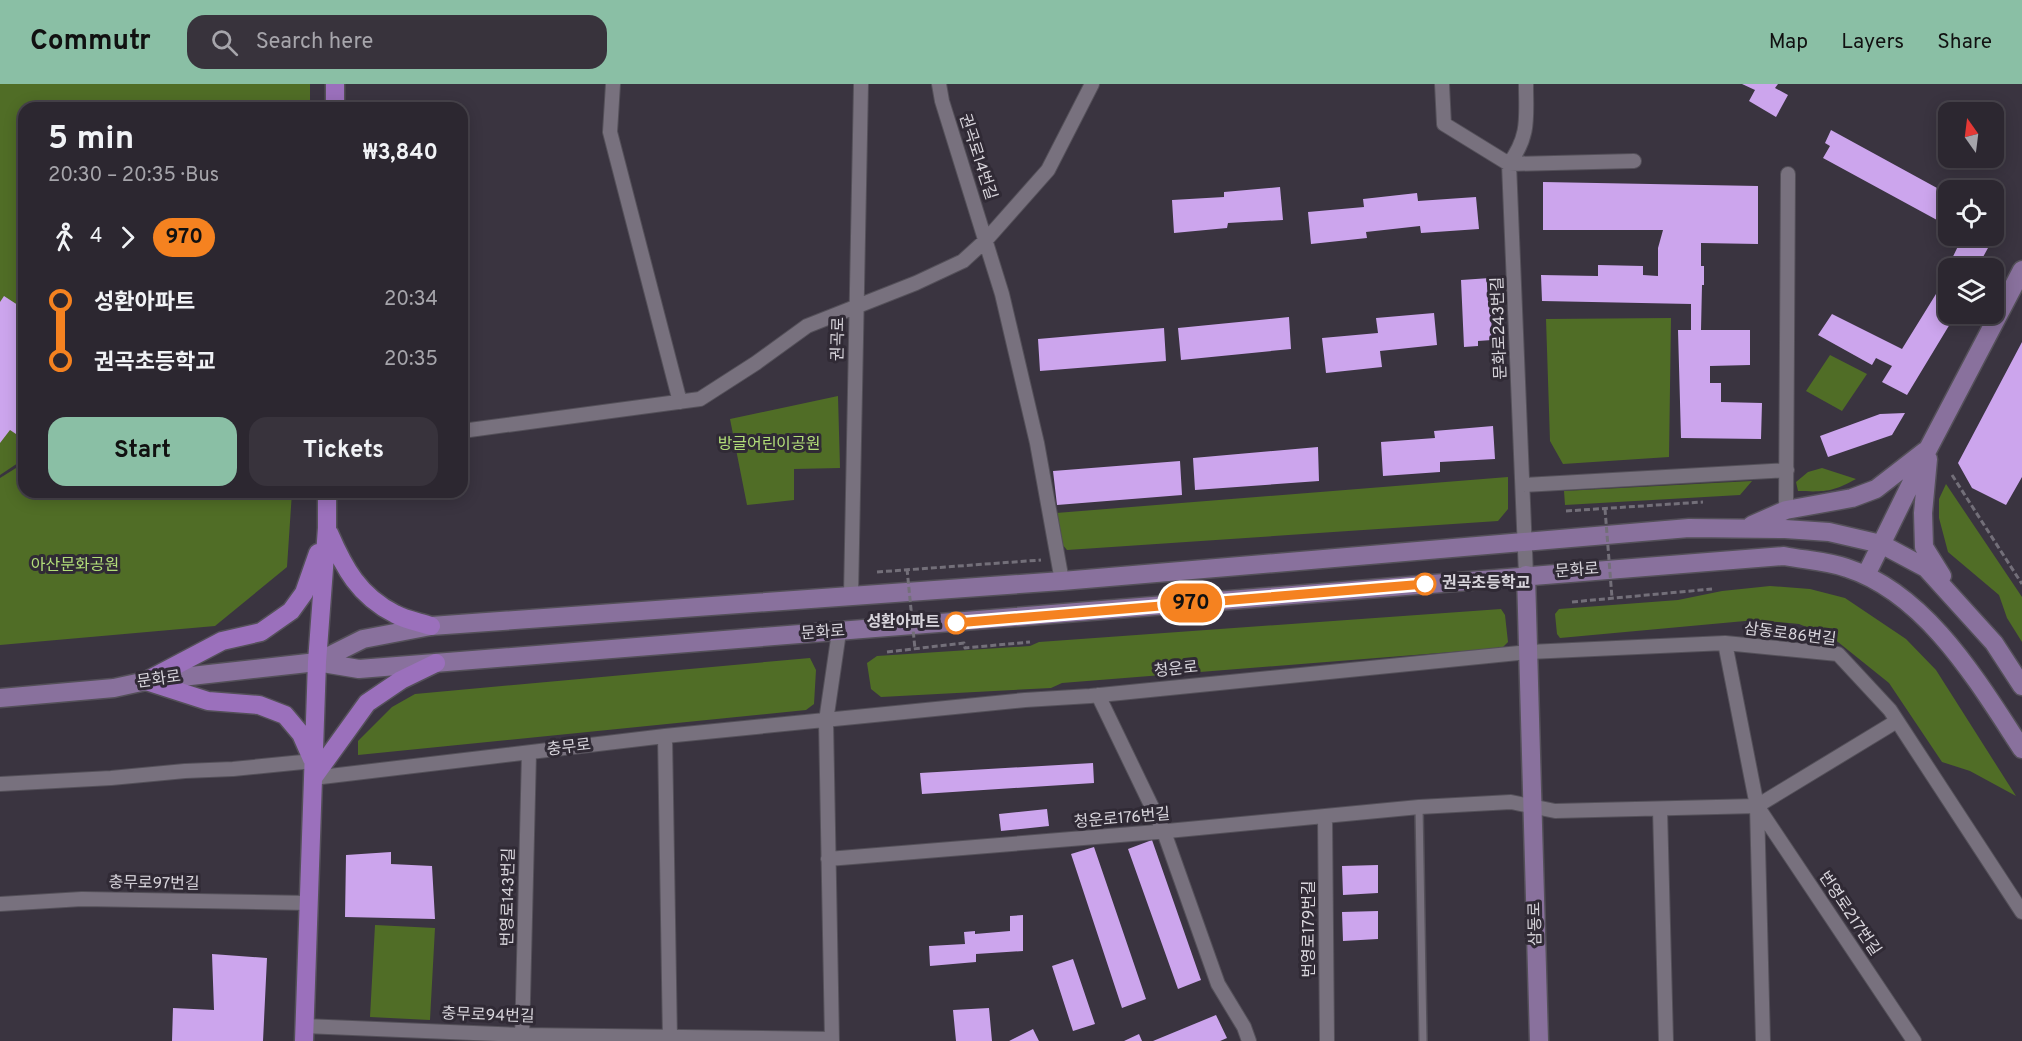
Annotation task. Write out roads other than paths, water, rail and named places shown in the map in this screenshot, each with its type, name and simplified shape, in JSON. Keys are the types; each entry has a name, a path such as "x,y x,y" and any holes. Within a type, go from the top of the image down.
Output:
{"main road":[{"path":"335,84 335,102"},
{"path":"1866,575 1928,448 2022,270"},
{"path":"1745,528 1786,510 1851,498 1876,489 1928,448"},
{"path":"1928,448 1923,513 1924,547 1958,603"},
{"path":"304,1033 317,662 327,528 327,498"},
{"path":"327,528 343,566 357,585 374,601 396,615 431,626"},
{"path":"146,681 222,641 261,632 291,611 304,593 327,528"},
{"name":"문화로","path":"317,662 363,639 431,626 1062,581 1689,528 1745,528 1828,532 1881,544 1926,568 1994,643 2022,686"},
{"name":"문화로","path":"0,698 114,688 146,681 317,662 359,669 1784,556 1845,567 1866,575 1899,595 1929,622 1972,673 2022,749"},
{"name":"삼동로","path":"1526,575 1539,1041"},
{"path":"313,769 367,703 401,681 436,663"},
{"path":"146,681 208,701 259,705 285,715 301,734 313,769"}],"street":[{"path":"613,84 610,132 680,402"},
{"name":"권곡로","path":"851,595 861,84"},
{"name":"권곡로14번길","path":"939,84 942,101 986,240"},
{"name":"권곡로14번길","path":"468,430 700,399 756,363 807,326 856,305 915,284 963,261 986,240 1048,170 1092,84"},
{"path":"1442,84 1444,124 1509,164 1634,161"},
{"path":"1509,164 1525,137 1526,84"},
{"name":"문화로243번길","path":"1509,164 1526,575"},
{"path":"1786,510 1788,174"},
{"path":"986,240 1002,294 1034,432 1062,581"},
{"path":"1523,485 1787,470"},
{"path":"832,1040 826,721 839,632"},
{"path":"1725,643 1757,806 1763,1041"},
{"name":"삼동로86번길","path":"1529,652 1725,643 1838,654 1890,710 2022,912"},
{"name":"청운로","path":"826,721 1529,652"},
{"path":"1098,695 1164,832 1218,984 1244,1027 1249,1041"},
{"name":"충무로","path":"0,784 186,771 313,769 529,753 666,736 826,721"},
{"path":"1534,807 1554,811 1757,806 1897,721"},
{"path":"666,736 670,1039"},
{"name":"번영로143번길","path":"522,1038 529,753"},
{"name":"청운로176번길","path":"828,859 1164,832 1419,807 1511,802 1534,807"},
{"name":"번영로217번길","path":"1757,806 1914,1041"},
{"path":"1660,809 1666,1041"},
{"name":"번영로179번길","path":"1325,817 1327,1041"},
{"name":"충무로97번길","path":"0,904 82,899 309,903"},
{"name":"충무로94번길","path":"304,1033 522,1038 832,1040"}],"lane":[{"path":"1419,807 1423,1041"}],"place":[{"name":"권곡초등학교","path":"1425,584"},
{"name":"성환아파트","path":"956,623"}],"park label":[{"name":"방글어린이공원","path":"769,445"},
{"name":"아산문화공원","path":"75,566"}]}
